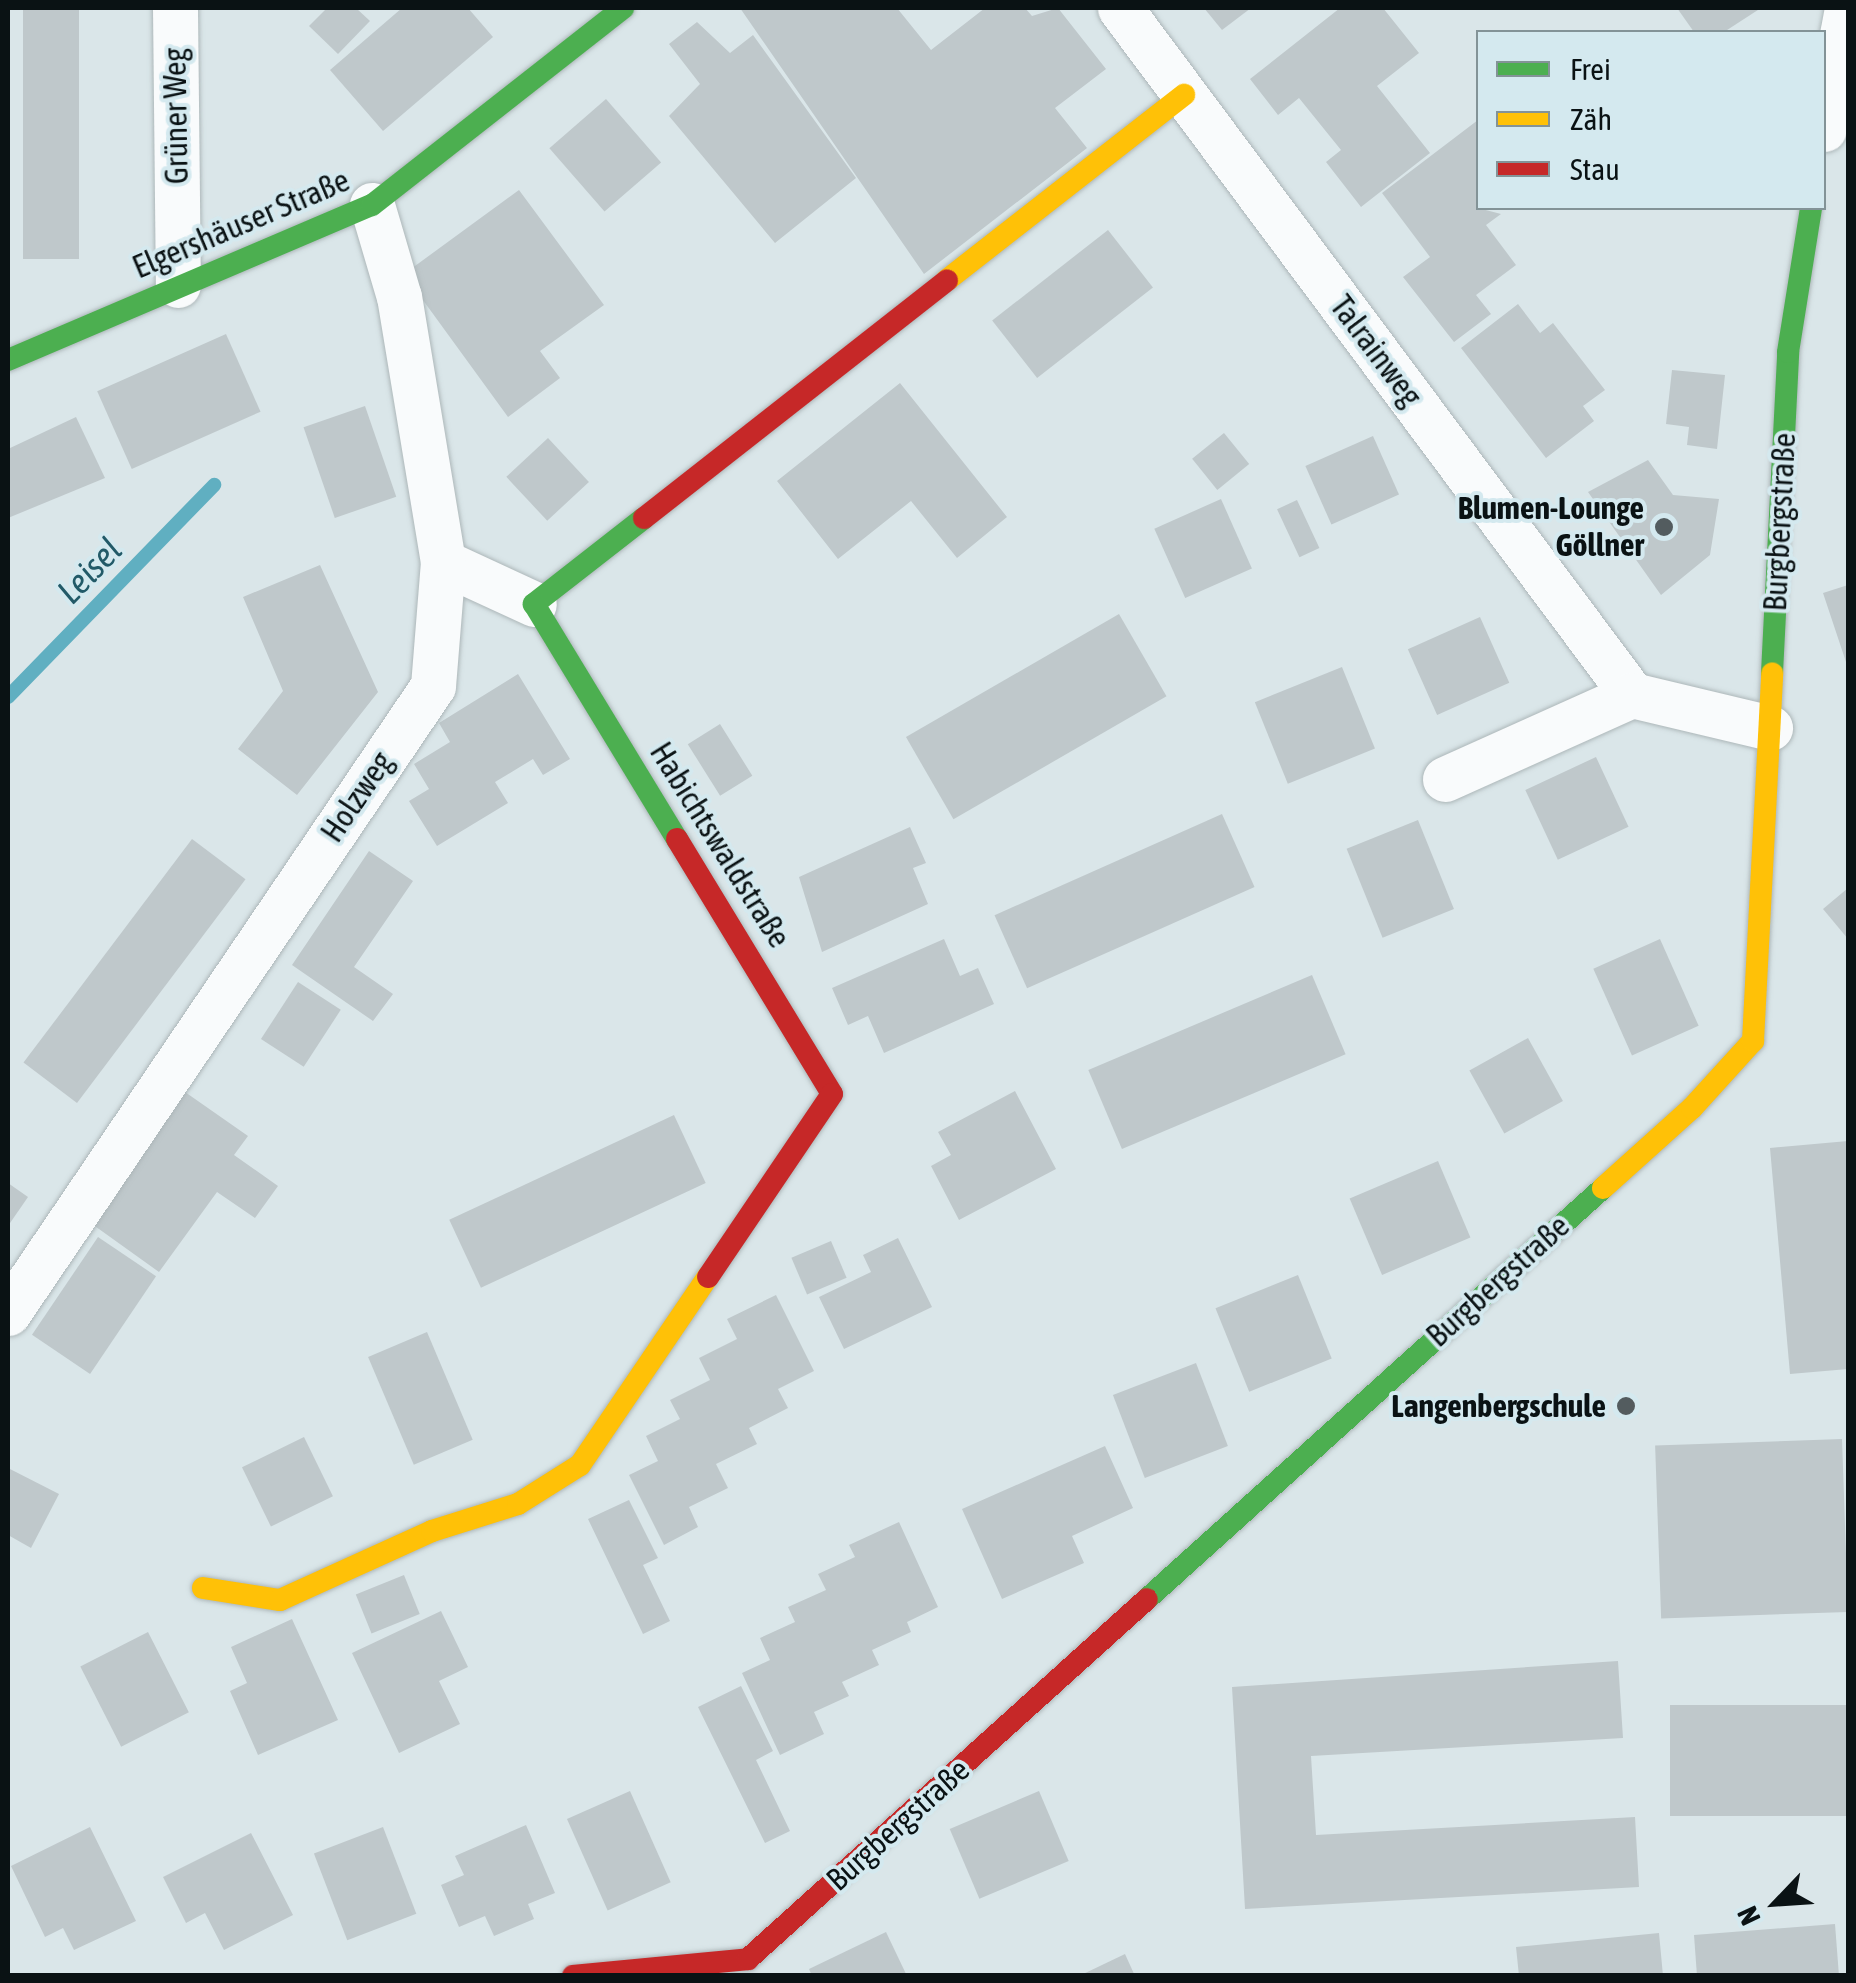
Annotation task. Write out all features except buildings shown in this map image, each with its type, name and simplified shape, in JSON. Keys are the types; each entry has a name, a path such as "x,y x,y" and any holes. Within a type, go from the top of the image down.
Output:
{"street":[{"name":"Grüner Weg","path":"174,8 178,284"},
{"name":"Elgershäuser Straße","path":"8,360 178,284 372,205 623,8"},
{"name":"Talrainweg","path":"1120,8 1632,695"},
{"path":"1826,119 1848,8"},
{"path":"443,562 534,604 1184,96"},
{"name":"Holzweg","path":"8,1313 433,686 443,562 399,297 372,205"},
{"name":"Burgbergstraße","path":"573,1976 749,1968 1692,1108 1753,1041 1788,352 1811,210"},
{"name":"Habichtswaldstraße","path":"203,1588 280,1600 432,1532 518,1504 580,1466 832,1094 534,604"},
{"path":"1444,779 1632,695 1770,728"}],"waterway":[{"name":"Leisel","path":"8,697 214,485"}],"traffic: fast":[{"path":"8,360 372,205 623,8"},
{"path":"1772,673 1788,352 1811,210"},
{"path":"644,518 534,604 677,839"},
{"path":"1147,1599 1603,1188"}],"traffic: slow":[{"path":"947,280 1184,95"},
{"path":"1603,1188 1692,1108 1753,1041 1772,673"},
{"path":"203,1588 280,1600 432,1531 518,1504 580,1465 708,1277"}],"traffic: jam":[{"path":"644,518 947,280"},
{"path":"677,839 832,1094 708,1277"},
{"path":"573,1976 748,1959 1147,1599"}],"place":[{"name":"Blumen-Lounge Göllner","path":"1664,527"},
{"name":"Langenbergschule","path":"1626,1406"}]}
